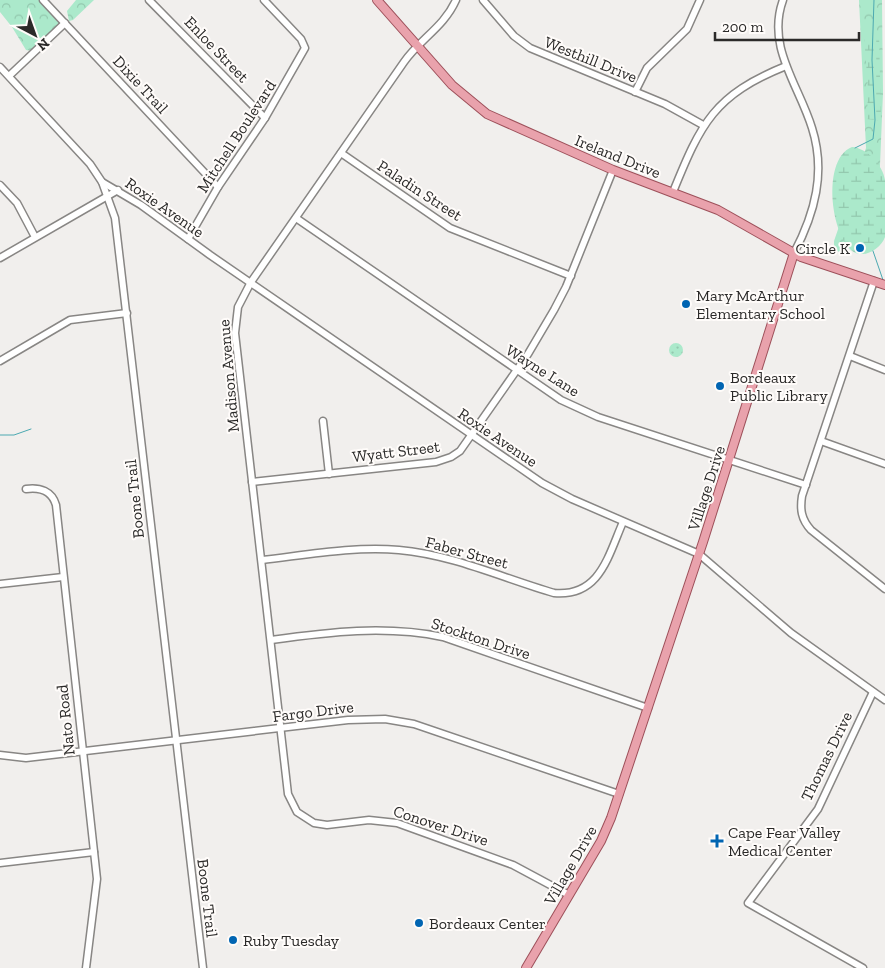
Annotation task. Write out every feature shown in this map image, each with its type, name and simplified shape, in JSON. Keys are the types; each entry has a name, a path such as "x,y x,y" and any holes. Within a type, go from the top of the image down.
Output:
{"main road":[{"name":"Ireland Drive","path":"377,0 452,85 487,114 613,170 718,210 794,253 885,285"},
{"name":"Village Drive","path":"526,968 604,835 620,794 699,554 794,253"}],"street":[{"name":"Dixie Trail","path":"43,0 218,186"},
{"name":"Enloe Street","path":"149,0 265,118"},
{"name":"Mitchell Boulevard","path":"188,239 218,186 265,118 305,48 301,40 264,0"},
{"name":"Madison Avenue","path":"280,728 235,328 238,307 251,282 416,44 440,26 456,0"},
{"name":"Westhill Drive","path":"483,0 514,36 530,48 681,111 703,125"},
{"path":"636,92 647,68 687,29 700,0"},
{"name":"Village Drive","path":"783,0 778,17 778,35 786,66 812,126 819,168 812,215 794,253"},
{"path":"9,76 64,23"},
{"path":"672,192 691,146 703,125 717,108 741,89 786,66"},
{"name":"Boone Trail","path":"0,67 79,152 102,182 108,195 118,234 203,968"},
{"name":"Paladin Street","path":"341,153 450,228 570,276"},
{"name":"Wyatt Street","path":"252,482 442,461 460,451 516,370 554,310 570,276 613,170"},
{"name":"Roxie Avenue","path":"102,182 118,190 472,435 555,490 623,522 699,554 732,580 791,633 885,700"},
{"path":"1,188 17,203 35,237"},
{"path":"0,258 118,190"},
{"name":"Wayne Lane","path":"296,218 545,391 579,409 806,485"},
{"path":"874,281 806,485 801,507 807,526 885,589"},
{"path":"0,360 70,320 127,313"},
{"path":"850,356 885,370"},
{"path":"323,421 329,474"},
{"path":"822,441 885,464"},
{"name":"Nato Road","path":"26,489 35,488 45,491 55,501 97,879 86,968"},
{"name":"Faber Street","path":"262,560 369,549 400,550 457,560 554,593 570,593 584,588 599,575 623,522"},
{"path":"0,584 63,577"},
{"name":"Stockton Drive","path":"271,640 364,630 443,637 648,708"},
{"name":"Thomas Drive","path":"863,968 748,904 818,808 873,692"},
{"name":"Fargo Drive","path":"0,755 26,758 82,753 176,740 361,719 400,721 432,728 620,794"},
{"name":"Conover Drive","path":"280,728 290,801 296,812 308,821 327,825 369,820 397,823 513,865 568,896"},
{"path":"0,863 94,852"}],"green space":[{"path":"0,0 39,0 59,22 59,26 32,51 26,50 0,12"},
{"path":"76,0 94,0 73,20 69,21 67,11"},
{"path":"859,0 882,0 883,93 879,189 845,248 839,252 834,248 834,241 866,148"},
{"path":"879,33 881,121 867,119 868,89 864,35"},
{"path":"852,147 863,150 878,163 885,180 885,237 875,249 864,254 851,250 843,239 837,224 833,205 835,169 841,155"},
{"path":"673,343 679,343 683,350 679,357 673,357 669,353 669,347"}],"waterway":[{"path":"855,148 873,139 875,120 872,60 874,0"},
{"path":"873,251 883,280"},
{"path":"0,435 14,435 31,429"}],"place":[{"name":"Circle K","path":"860,248"},
{"name":"Mary McArthur Elementary School","path":"686,304"},
{"name":"Bordeaux Public Library","path":"720,386"},
{"name":"Cape Fear Valley Medical Center","path":"717,841"},
{"name":"Bordeaux Center","path":"419,923"},
{"name":"Ruby Tuesday","path":"233,940"}]}
